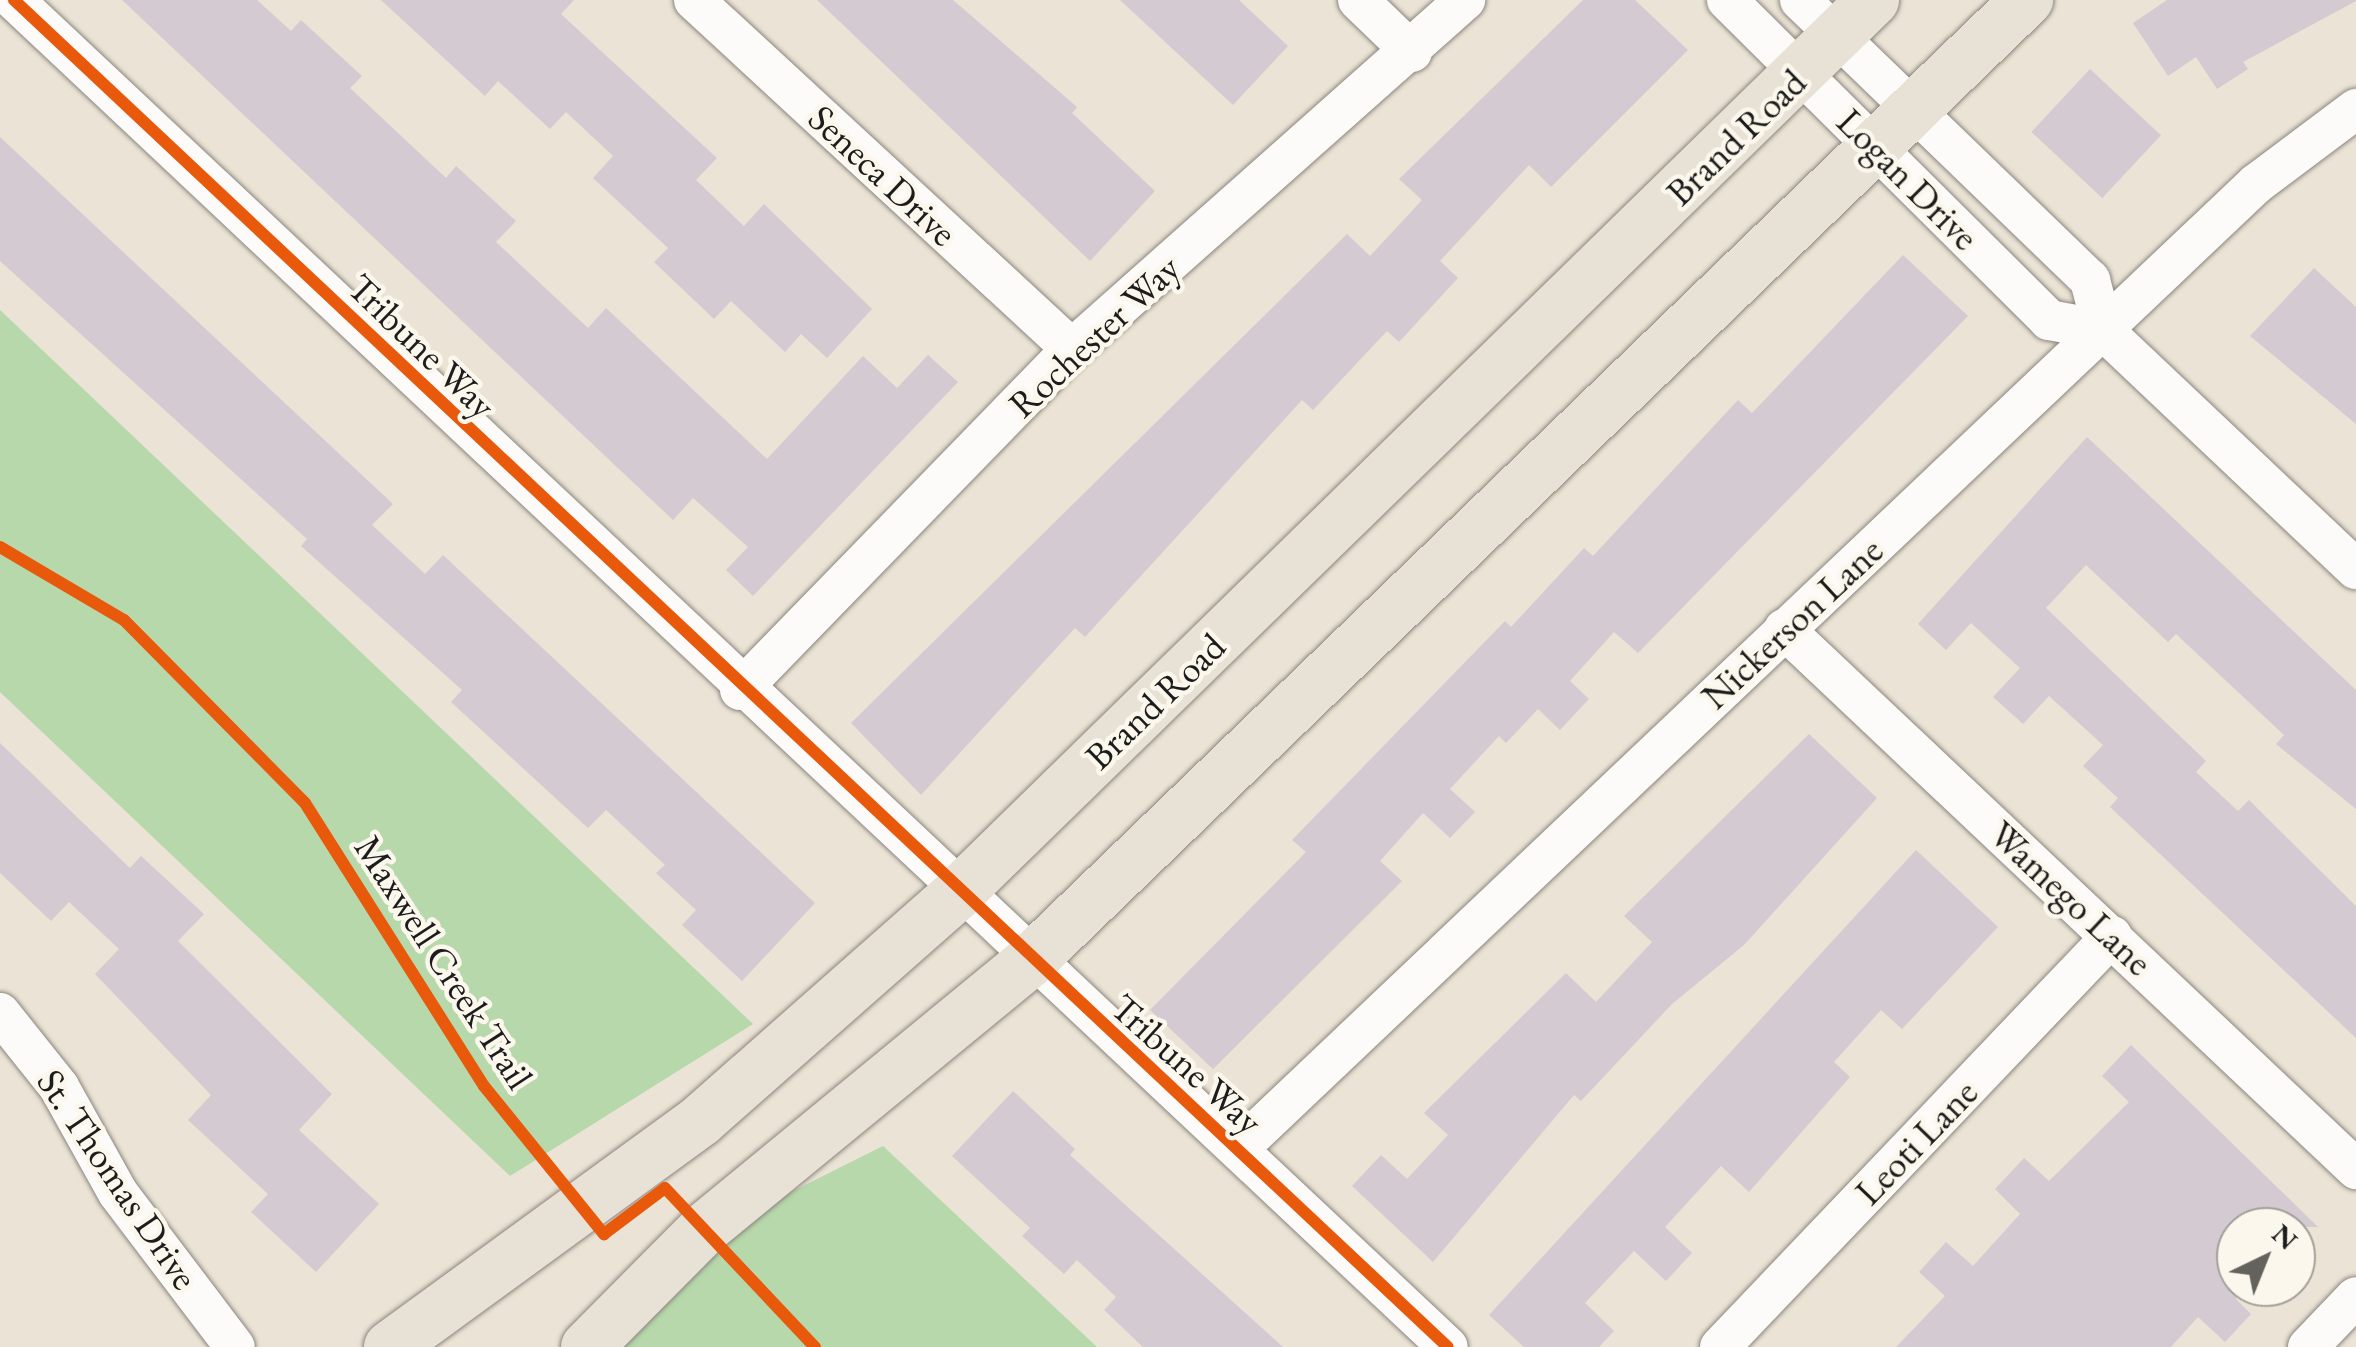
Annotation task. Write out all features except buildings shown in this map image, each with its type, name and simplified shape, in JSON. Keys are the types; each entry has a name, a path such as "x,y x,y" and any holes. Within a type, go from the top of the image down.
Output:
{"main road":[{"name":"Brand Road","path":"390,1347 701,1120 957,894 1819,56 1872,0"},
{"path":"587,1347 704,1229 1030,961 1908,108 2028,0"}],"street":[{"name":"Tribune Way","path":"14,0 957,894 1448,1347"},
{"name":"Seneca Drive","path":"694,0 1072,349"},
{"path":"1358,0 1412,52"},
{"name":"Rochester Way","path":"740,690 1072,349 1412,52 1466,0"},
{"name":"Logan Drive","path":"1727,0 1819,56 1908,108 2090,280 2103,330 2050,320 1871,144 1819,56 1800,0"},
{"name":"Nickerson Lane","path":"1238,1150 2256,184 2356,109"},
{"path":"2103,330 2356,570"},
{"name":"Wamego Lane","path":"1784,629 2356,1169"},
{"name":"Leoti Lane","path":"1720,1347 2112,936"},
{"name":"St. Thomas Drive","path":"0,1013 59,1087 118,1193 236,1347"},
{"path":"2308,1347 2356,1298"}],"green space":[{"path":"0,310 753,1024 510,1176 0,692"},
{"path":"883,1146 1097,1347 624,1347 759,1208"}],"cycle path":[{"path":"14,0 1448,1347"},
{"name":"Maxwell Creek Trail","path":"0,547 124,620 305,803 484,1086 604,1234 665,1188 815,1347"}]}
